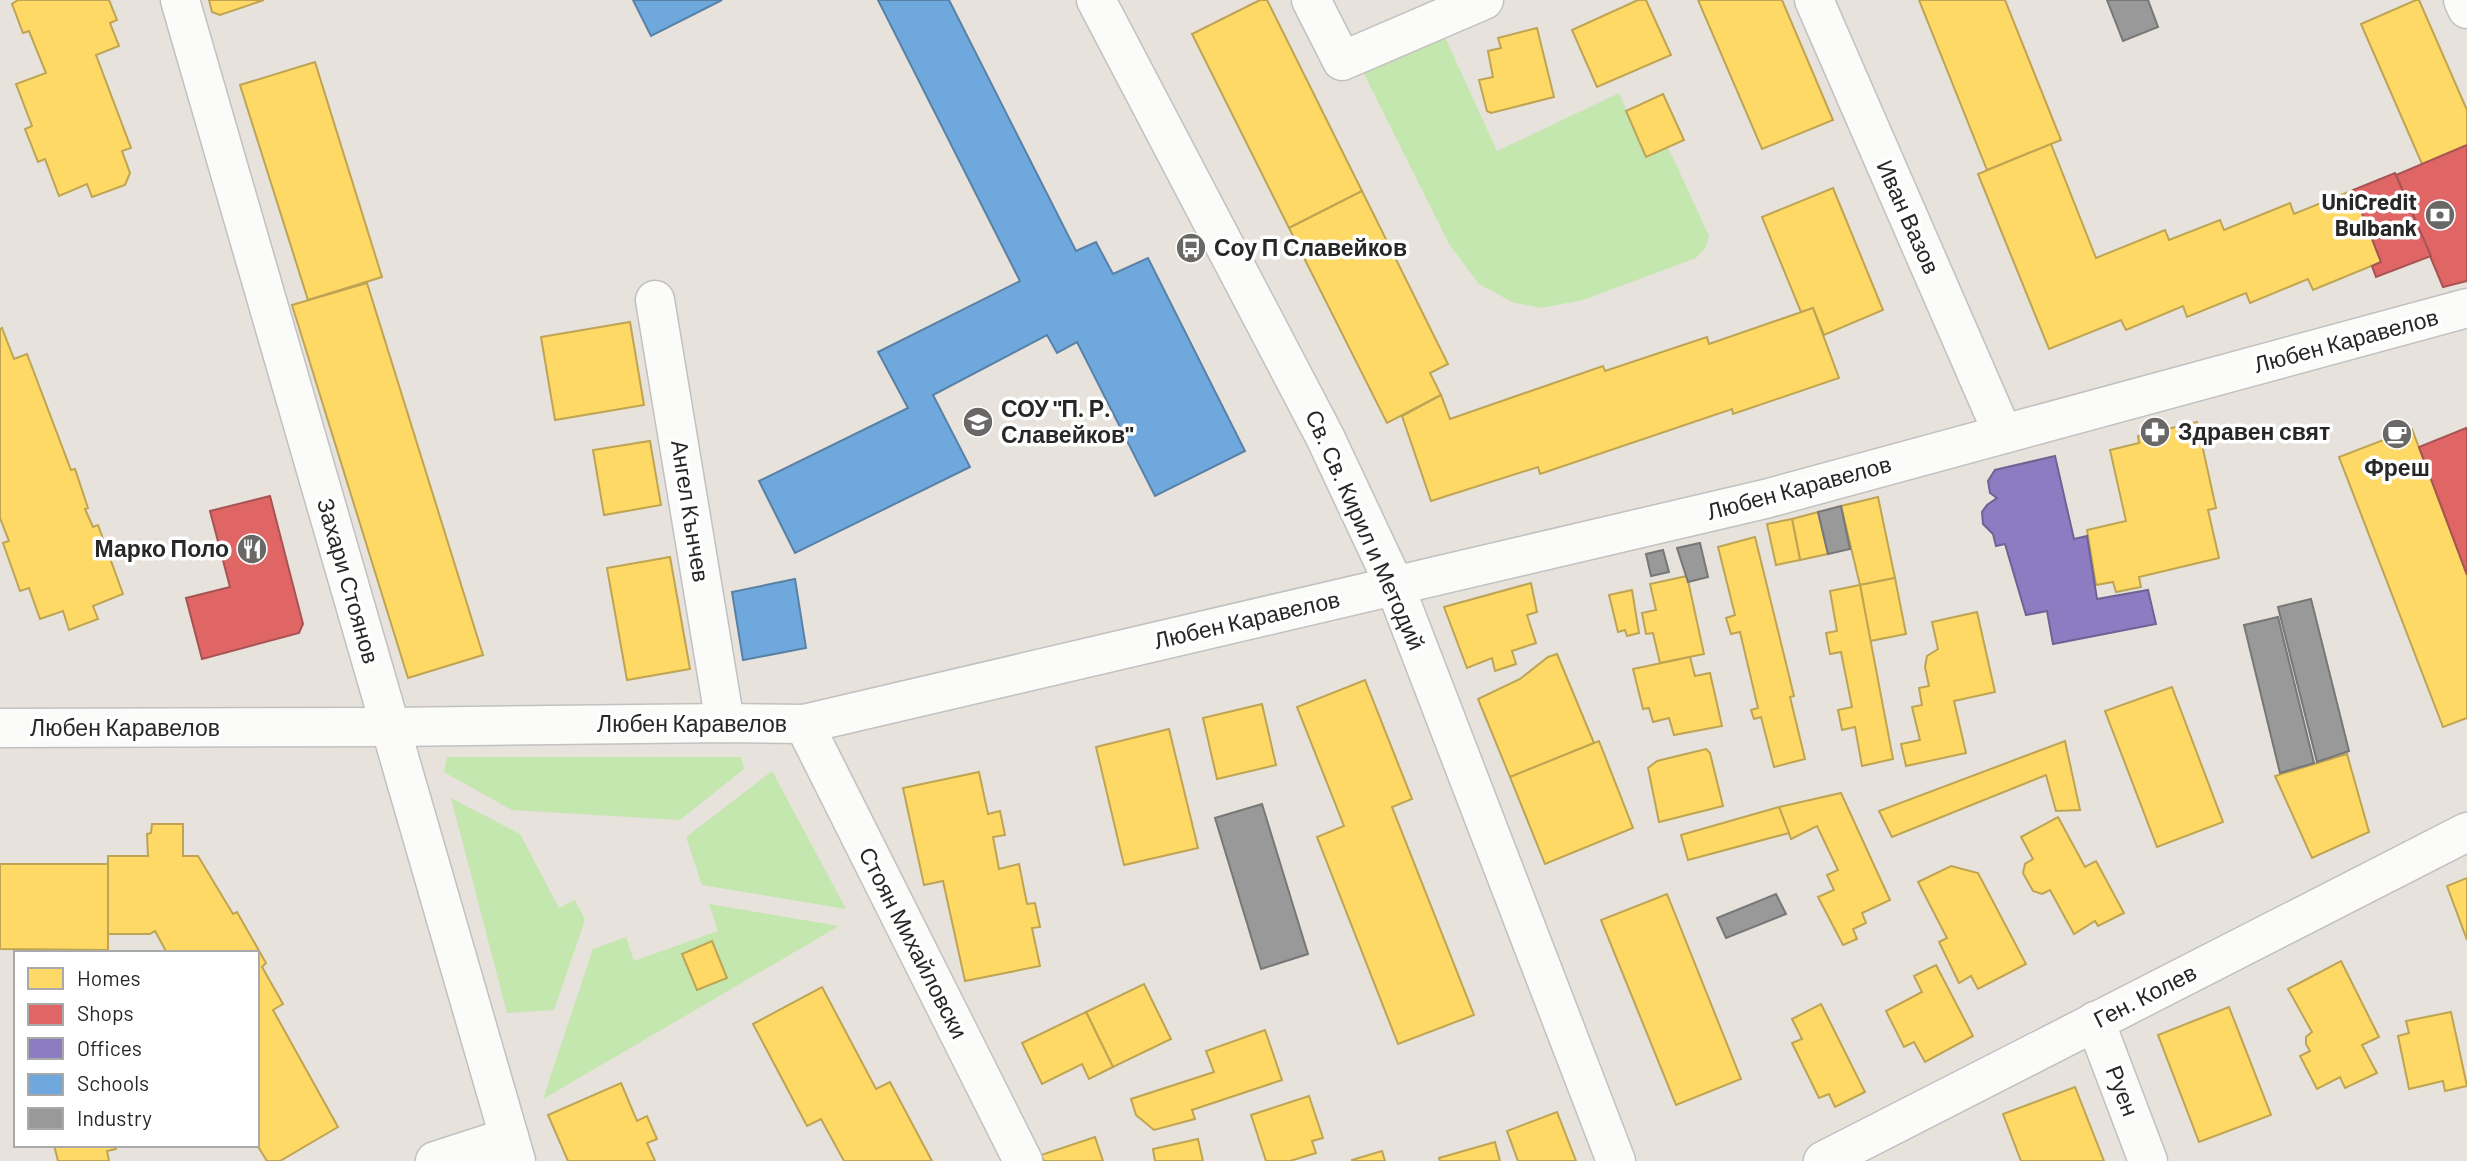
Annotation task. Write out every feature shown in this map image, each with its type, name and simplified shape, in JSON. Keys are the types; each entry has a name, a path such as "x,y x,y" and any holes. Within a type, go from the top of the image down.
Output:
{"street":[{"name":"Захари Стоянов","path":"180,0 513,1149"},
{"name":"Св. Св. Кирил и Методий","path":"1096,0 1325,437 1395,584 1616,1161"},
{"path":"1311,0 1342,61 1483,0"},
{"name":"Иван Вазов","path":"1814,0 2003,434"},
{"path":"2463,0 2467,9"},
{"name":"Ангел Кънчев","path":"655,300 725,723"},
{"name":"Любен Каравелов","path":"0,728 804,724 1765,499 2467,308"},
{"name":"Стоян Михайловски","path":"804,724 1023,1161"},
{"name":"Ген. Колев","path":"1823,1161 2467,832"},
{"name":"Руен","path":"2095,1021 2148,1161"},
{"path":"435,1161 513,1149"}],"green space":[{"path":"1443,33 1497,151 1619,93 1646,156 1668,147 1709,236 1706,247 1696,258 1583,300 1541,308 1512,302 1479,284 1449,244 1361,68"},
{"path":"447,757 741,757 744,769 680,820 512,810 444,772"},
{"path":"772,771 846,909 702,885 686,837"},
{"path":"451,798 520,834 559,908 575,900 585,920 554,1010 507,1013"},
{"path":"709,904 839,926 543,1099 593,949 626,937 634,961 718,931"}],"building: Homes":[{"path":"18,0 109,0 117,20 110,23 119,46 96,55 131,148 122,151 130,173 125,185 92,197 87,184 59,196 45,159 38,162 25,129 32,126 16,84 46,73 29,31 23,33 12,4"},
{"path":"209,0 264,0 220,15 212,12"},
{"path":"1260,0 1267,0 1362,191 1289,228 1192,34"},
{"path":"1638,0 1646,0 1671,55 1597,87 1572,30"},
{"path":"1698,0 1782,0 1833,120 1762,149"},
{"path":"1919,0 2005,0 2061,140 1987,170"},
{"path":"2419,0 2467,110 2467,145 2422,164 2361,24"},
{"path":"1537,28 1554,97 1491,113 1487,111 1479,80 1493,77 1488,51 1501,48 1498,38"},
{"path":"315,62 382,277 308,300 240,85"},
{"path":"1663,94 1684,140 1646,157 1626,111"},
{"path":"2051,144 2096,258 2165,230 2169,240 2220,220 2224,230 2290,203 2294,214 2353,190 2381,262 2313,290 2308,279 2250,303 2246,293 2187,317 2183,306 2126,330 2121,320 2049,349 1978,174"},
{"path":"1833,188 1883,310 1824,335 1813,308 1801,312 1762,217"},
{"path":"1362,191 1448,364 1430,373 1441,395 1387,423 1289,228"},
{"path":"367,283 483,655 408,678 292,305"},
{"path":"1813,308 1839,378 1733,414 1732,409 1540,474 1538,467 1431,501 1402,416 1441,395 1450,419 1603,366 1605,371 1707,337 1709,344"},
{"path":"630,322 644,405 555,420 541,337"},
{"path":"2,328 14,359 27,354 71,470 75,469 88,508 85,509 93,527 98,525 123,594 93,606 98,619 69,630 63,611 40,619 29,588 20,591 3,543 9,541 0,518"},
{"path":"2197,422 2216,508 2208,510 2219,558 2139,577 2141,587 2116,592 2113,582 2096,585 2087,530 2126,521 2110,450 2139,443 2138,436"},
{"path":"2412,429 2467,575 2467,718 2443,727 2339,457"},
{"path":"650,441 661,505 604,515 593,450"},
{"path":"1878,497 1895,578 1860,585 1841,506"},
{"path":"1818,512 1828,554 1800,560 1792,519"},
{"path":"1792,519 1800,560 1776,565 1767,524"},
{"path":"1755,537 1794,696 1790,697 1805,759 1774,767 1761,717 1754,719 1751,710 1758,708 1740,632 1731,634 1726,618 1735,615 1718,547"},
{"path":"670,557 690,669 627,680 607,568"},
{"path":"1687,576 1704,654 1660,663 1653,633 1646,634 1642,613 1656,610 1650,584"},
{"path":"1895,578 1906,634 1870,641 1860,585"},
{"path":"1531,583 1537,612 1527,615 1536,643 1512,651 1516,664 1495,671 1492,658 1467,668 1444,607"},
{"path":"1860,585 1893,759 1862,766 1855,727 1842,730 1838,710 1852,707 1841,652 1830,654 1826,633 1837,631 1830,591"},
{"path":"1632,590 1639,633 1627,636 1625,630 1618,632 1609,595"},
{"path":"1977,612 1995,692 1954,701 1966,753 1906,766 1901,744 1920,740 1912,707 1922,705 1919,688 1929,686 1925,667 1927,656 1938,649 1932,622"},
{"path":"1557,654 1594,743 1510,777 1478,699 1520,679 1548,657"},
{"path":"1690,657 1695,676 1710,673 1722,726 1674,735 1669,718 1653,722 1649,708 1643,709 1633,669"},
{"path":"1365,680 1412,799 1392,807 1474,1015 1398,1044 1317,837 1344,826 1297,707"},
{"path":"2172,687 2223,822 2157,847 2105,711"},
{"path":"1262,704 1276,765 1217,779 1203,718"},
{"path":"1169,729 1198,848 1124,865 1096,747"},
{"path":"1599,741 1633,828 1545,864 1510,777"},
{"path":"2065,741 2080,810 2056,811 2046,775 1892,837 1879,811"},
{"path":"1706,749 1710,753 1723,806 1659,822 1648,768 1657,761"},
{"path":"2347,754 2369,832 2312,858 2275,776"},
{"path":"979,772 988,814 1000,811 1005,835 993,837 999,869 1019,864 1027,904 1035,903 1040,927 1032,928 1040,966 965,981 943,881 924,885 903,788"},
{"path":"1841,793 1890,900 1862,913 1866,923 1853,929 1857,939 1843,945 1818,897 1834,890 1827,875 1838,870 1817,826 1791,839 1779,807"},
{"path":"1779,807 1789,833 1688,860 1681,835"},
{"path":"2058,817 2085,867 2096,861 2124,913 2098,926 2095,921 2074,934 2050,890 2042,894 2033,891 2023,873 2025,864 2033,859 2021,837"},
{"path":"152,824 183,824 183,856 198,856 233,914 237,912 266,963 262,967 283,1004 273,1010 338,1127 280,1161 267,1161 258,1147 259,951 166,951 155,931 150,934 108,934 108,856 148,856 147,834 151,833"},
{"path":"0,864 108,864 108,950 0,949"},
{"path":"1951,866 1978,873 2026,964 1978,989 1971,976 1959,983 1939,942 1947,938 1918,882"},
{"path":"2467,878 2467,940 2447,886"},
{"path":"1667,894 1741,1079 1676,1105 1601,920"},
{"path":"712,941 727,978 697,990 682,954"},
{"path":"2341,961 2379,1037 2362,1045 2377,1073 2345,1088 2340,1077 2317,1089 2300,1056 2310,1051 2306,1037 2312,1032 2288,989"},
{"path":"1936,965 1973,1036 1925,1062 1914,1042 1904,1047 1886,1011 1922,992 1914,976"},
{"path":"1144,984 1171,1039 1113,1067 1086,1012"},
{"path":"822,987 876,1089 890,1082 932,1161 844,1161 821,1119 807,1126 753,1024"},
{"path":"1821,1004 1865,1092 1835,1107 1829,1094 1819,1098 1792,1043 1802,1039 1792,1019"},
{"path":"2229,1007 2271,1115 2199,1142 2158,1035"},
{"path":"1086,1012 1113,1067 1089,1079 1082,1064 1042,1084 1022,1043"},
{"path":"2451,1012 2467,1086 2445,1091 2443,1081 2409,1089 2398,1036 2409,1033 2406,1021"},
{"path":"1265,1030 1282,1080 1192,1110 1195,1119 1154,1130 1136,1115 1131,1099 1214,1072 1206,1051"},
{"path":"621,1083 637,1121 647,1116 657,1139 647,1143 655,1161 568,1161 548,1115"},
{"path":"2075,1087 2104,1161 2021,1161 2003,1114"},
{"path":"1309,1096 1323,1138 1312,1141 1316,1153 1290,1161 1266,1161 1251,1115"},
{"path":"1557,1112 1576,1161 1518,1161 1507,1131"},
{"path":"1095,1137 1103,1161 1044,1161 1041,1155"},
{"path":"1198,1139 1203,1161 1155,1161 1153,1149"},
{"path":"1495,1142 1500,1161 1440,1161 1439,1158"},
{"path":"54,1147 116,1149 107,1151 109,1161 58,1161"},
{"path":"1382,1151 1385,1161 1352,1161 1352,1160"}],"building: Shops":[{"name":"UniCredit Bulbank","path":"2467,145 2467,281 2443,287 2396,175"},
{"path":"2395,173 2431,256 2376,277 2372,266 2381,262 2353,190"},
{"path":"2466,428 2467,431 2467,575 2419,447"},
{"name":"Марко Поло","path":"270,496 303,624 299,633 202,659 186,598 230,587 210,511"}],"building: Offices":[{"path":"2055,456 2074,539 2087,536 2097,599 2148,590 2156,624 2053,644 2047,611 2026,615 2005,544 1996,546 1993,534 1983,524 1982,512 1997,498 1990,493 1988,481 1995,470"}],"building: Schools":[{"path":"633,0 722,0 651,36"},
{"path":"878,0 949,0 1076,251 1096,242 1113,274 1148,258 1245,451 1155,496 1077,342 1057,353 1047,335 933,395 970,467 795,553 759,481 908,408 878,352 1020,281"},
{"path":"795,579 806,648 743,660 732,592"}],"building: Industry":[{"path":"2107,0 2148,0 2158,27 2123,41"},
{"path":"1841,506 1850,549 1828,554 1818,512"},
{"path":"1700,543 1708,577 1688,582 1677,548"},
{"path":"1663,550 1669,572 1651,576 1646,554"},
{"path":"2311,599 2349,751 2317,762 2278,607"},
{"path":"2278,617 2314,763 2280,773 2244,625"},
{"path":"1262,804 1308,954 1261,969 1215,818"},
{"path":"1776,894 1786,914 1726,938 1717,918"}],"place":[{"name":"UniCredit Bulbank","path":"2440,215"},
{"name":"Соу П Славейков","path":"1191,248"},
{"name":"СОУ \"П. Р. Славейков\"","path":"978,422"},
{"name":"Здравен свят","path":"2155,432"},
{"name":"Фреш","path":"2397,434"},
{"name":"Марко Поло","path":"252,549"}]}
